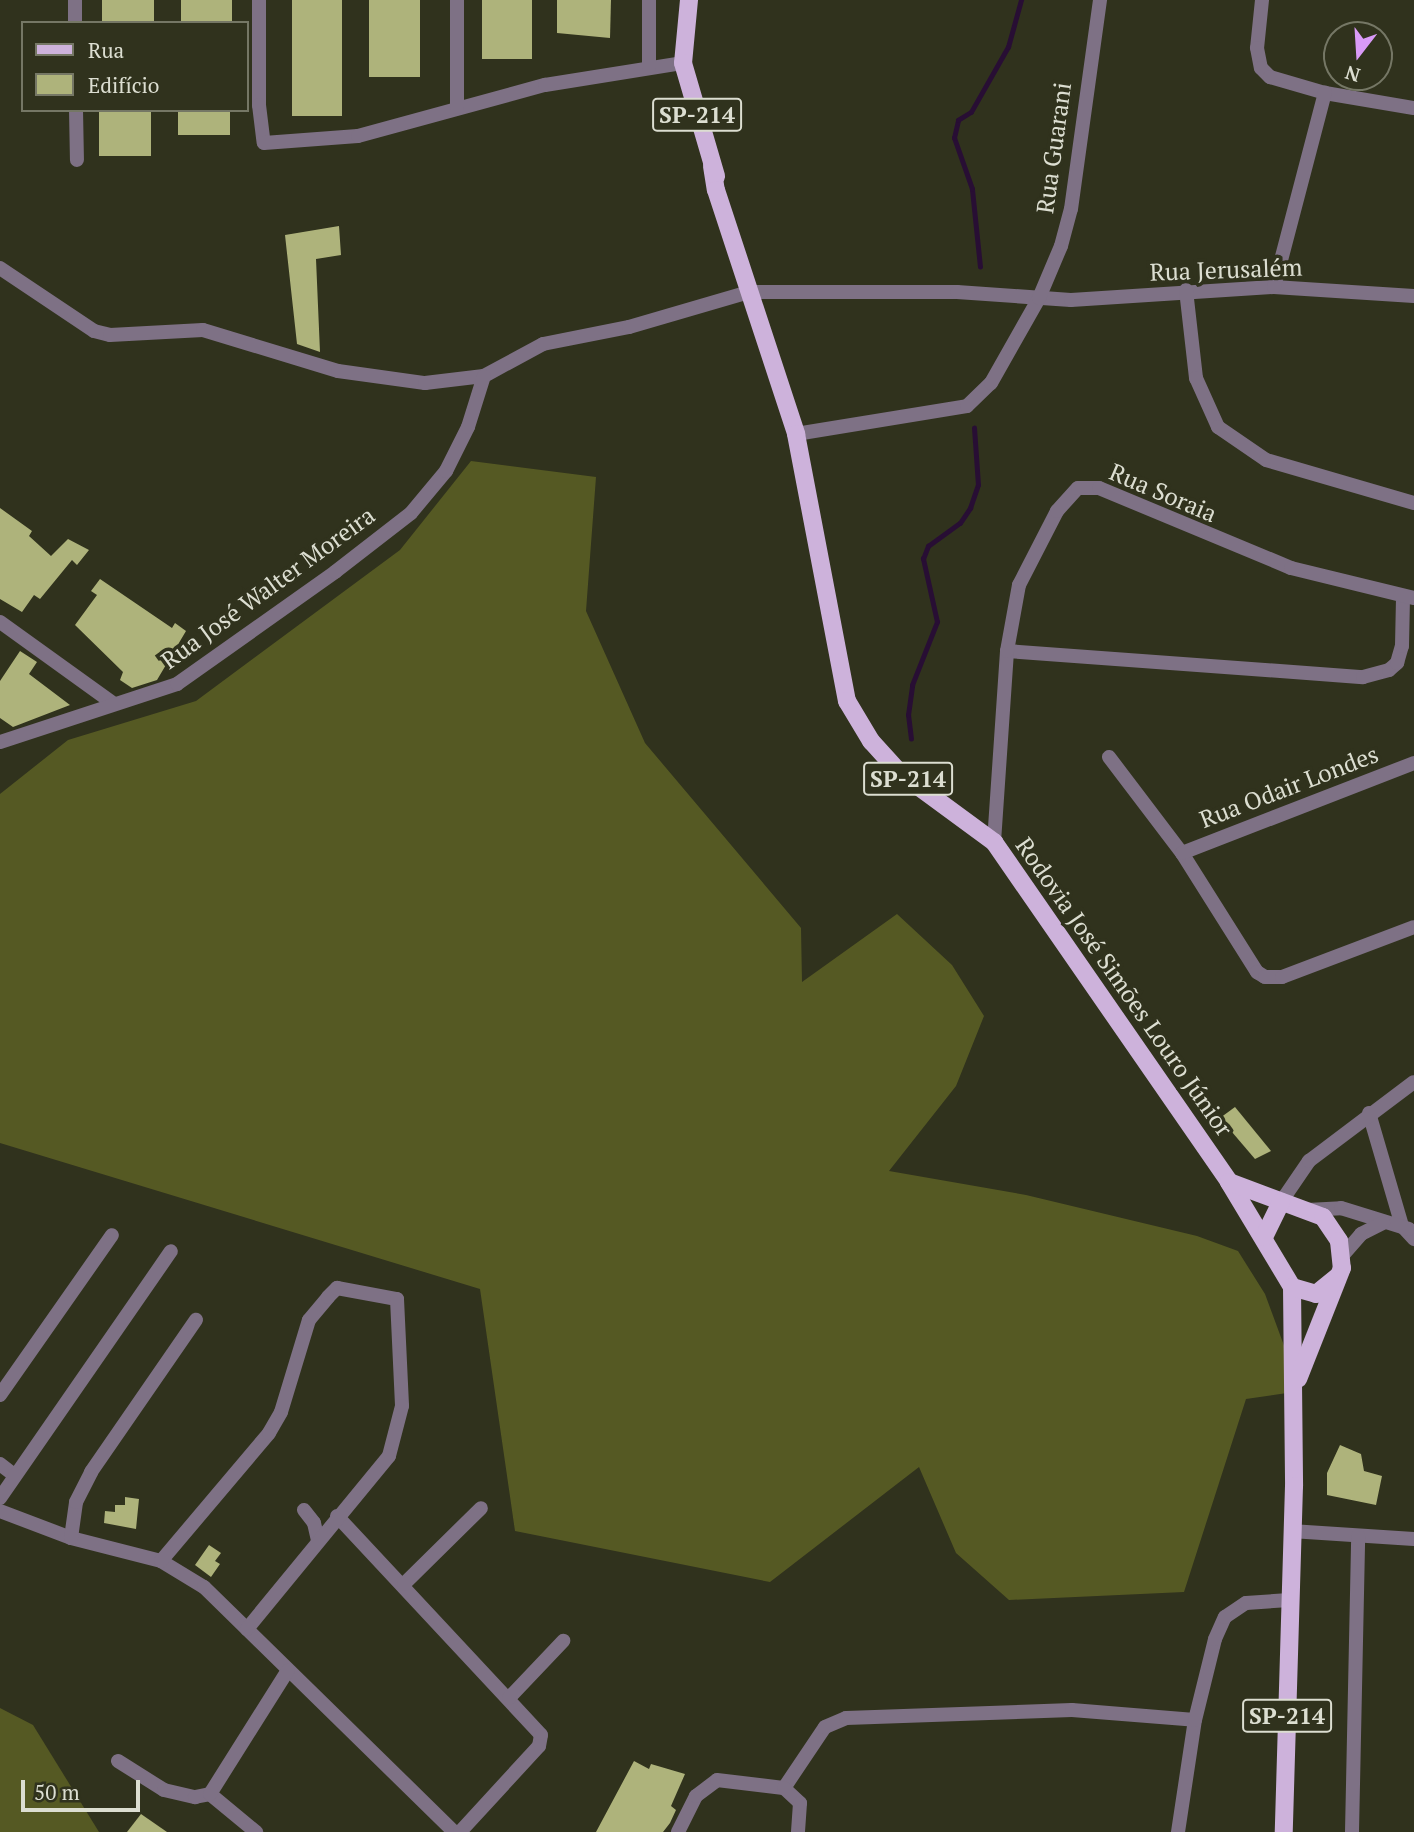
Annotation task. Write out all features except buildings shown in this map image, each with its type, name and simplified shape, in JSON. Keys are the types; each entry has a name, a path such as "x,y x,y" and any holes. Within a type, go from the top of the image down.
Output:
{"main road":[{"name":"Rodovia José Simões Louro Júnior","path":"689,0 683,63 712,166 733,221 749,292 796,435 847,701 871,741 900,773 993,842 1229,1182 1292,1287 1296,1383 1284,1832"},
{"path":"1229,1182 1307,1210 1332,1227 1342,1261 1326,1290 1316,1294 1292,1287"},
{"path":"1264,1237 1280,1202"},
{"name":"Rodovia José Simões Louro Júnior","path":"1296,1383 1342,1261"}],"street":[{"path":"75,0 75,21"},
{"path":"260,0 258,105 264,143 358,136 545,85 683,63"},
{"path":"457,0 457,107"},
{"path":"649,0 649,68"},
{"name":"Rua Guarani","path":"1039,298 1061,246 1071,209 1100,0"},
{"path":"1262,0 1257,48 1261,68 1286,83 1325,93 1414,108"},
{"path":"1274,287 1325,93"},
{"path":"76,112 77,160"},
{"path":"0,268 94,331 110,335 203,331 338,371 425,383 484,376"},
{"name":"Rua Jerusalém","path":"484,376 543,344 629,327 749,292 957,292 1079,300 1186,290 1274,287 1414,296"},
{"path":"1186,290 1196,378 1219,426 1266,460 1414,503"},
{"path":"796,435 967,406 991,383 1039,298"},
{"name":"Rua José Walter Moreira","path":"0,742 177,684 411,513 446,471 468,427 484,376"},
{"name":"Rua Soraia","path":"993,842 1007,651 1019,585 1030,558 1070,495 1088,486 1236,549 1339,583 1409,598 1397,663 1389,670 1363,677 1007,651"},
{"path":"0,622 114,704"},
{"path":"1109,757 1182,853 1257,972 1265,977 1282,977 1414,927"},
{"name":"Rua Odair Londes","path":"1182,853 1414,763"},
{"path":"1280,1202 1309,1161 1369,1112 1414,1082"},
{"path":"1369,1112 1414,1239"},
{"path":"1307,1210 1341,1208 1383,1223 1408,1228"},
{"path":"1342,1261 1361,1234 1383,1223"},
{"path":"0,1395 112,1235"},
{"path":"0,1498 171,1251"},
{"path":"161,1561 269,1433 290,1387 309,1320 337,1288 397,1299 402,1406 389,1456 318,1539 247,1629"},
{"path":"71,1538 76,1502 91,1472 196,1320"},
{"path":"0,1464 14,1475"},
{"path":"404,1584 481,1508"},
{"path":"304,1510 314,1523 318,1539"},
{"path":"0,1511 71,1538 161,1561 204,1587 454,1832"},
{"path":"337,1516 537,1728 542,1741 460,1832"},
{"path":"1291,1531 1414,1539"},
{"path":"1352,1832 1359,1536"},
{"path":"1178,1832 1195,1720 1214,1639 1225,1617 1246,1603 1289,1600"},
{"path":"509,1698 564,1641"},
{"path":"117,1761 164,1790 195,1797 211,1794 288,1670"},
{"path":"784,1788 825,1727 846,1718 1072,1710 1195,1720"},
{"path":"678,1832 696,1796 717,1780 784,1788 800,1803 798,1832"},
{"path":"211,1794 256,1832"}],"green space":[{"path":"471,461 596,477 586,611 645,743 801,928 802,982 897,914 952,965 984,1016 956,1086 889,1171 1026,1195 1197,1236 1238,1251 1265,1294 1286,1351 1287,1393 1246,1399 1184,1592 1009,1600 956,1553 919,1467 770,1582 515,1531 480,1289 0,1143 0,794 68,740 196,701 400,550"},
{"path":"0,1708 33,1725 99,1832 0,1832"}],"waterway":[{"path":"980,267 972,189 954,138 958,120 971,112 1008,47 1021,0"},
{"path":"911,739 908,715 912,685 937,622 923,559 928,546 960,523 970,508 978,485 974,428"}]}
